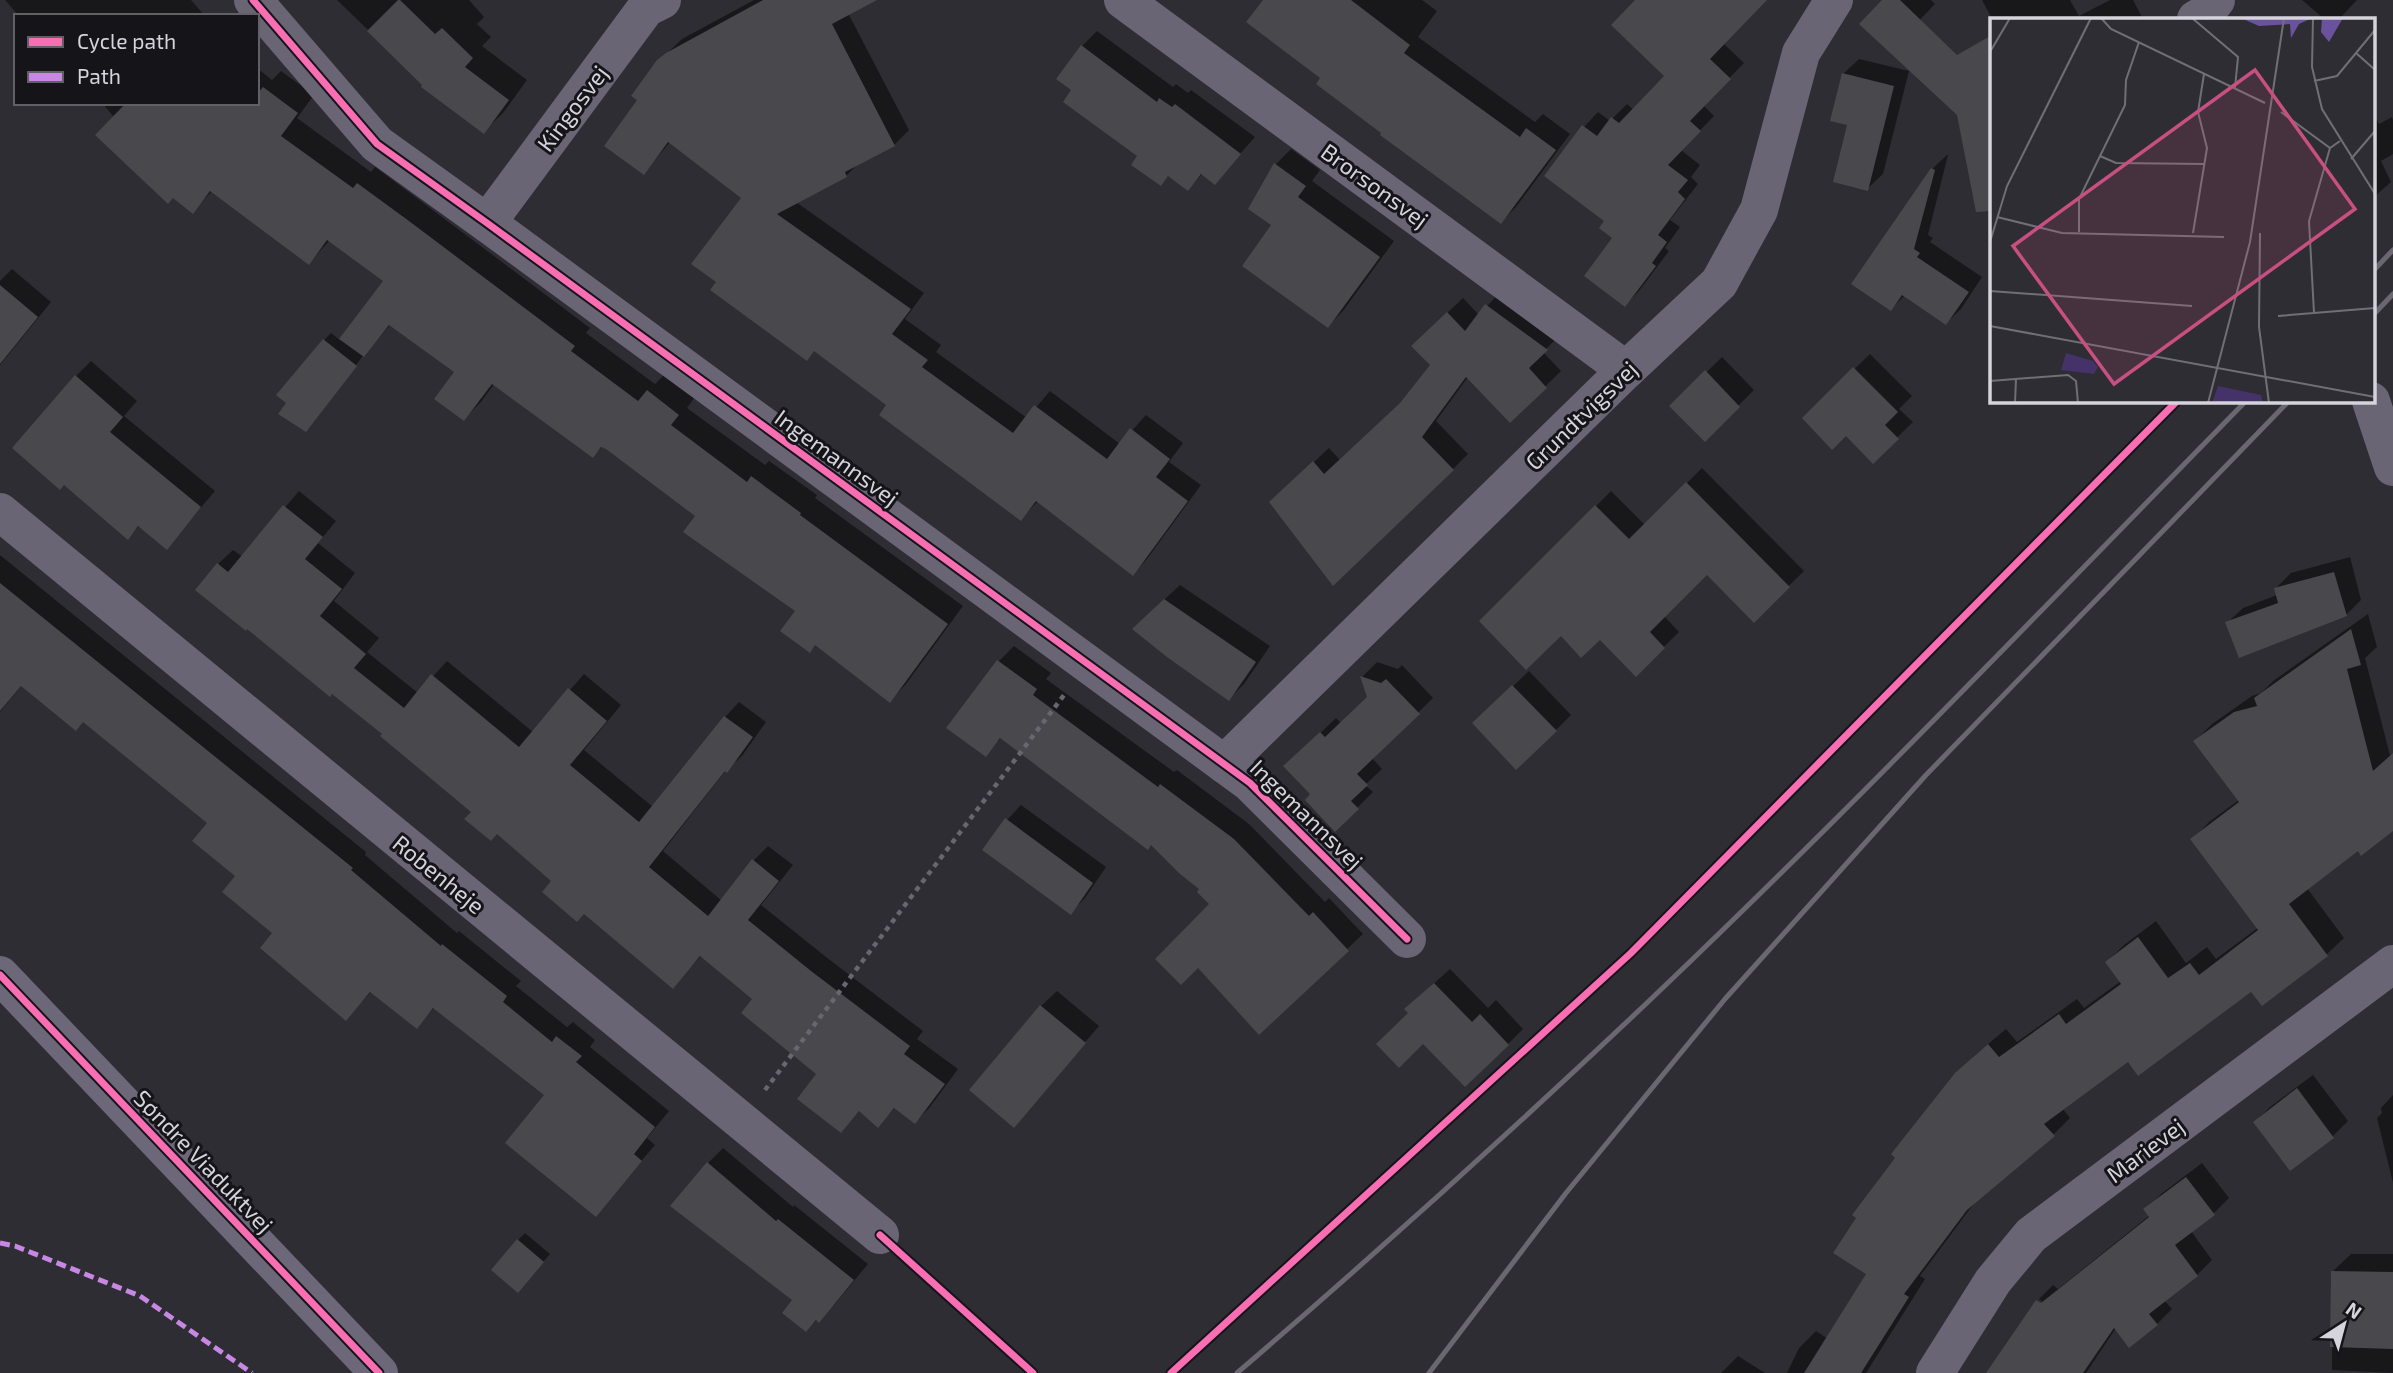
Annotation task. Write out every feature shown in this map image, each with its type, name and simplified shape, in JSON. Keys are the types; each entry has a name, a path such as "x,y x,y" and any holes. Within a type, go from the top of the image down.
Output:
{"main road":[{"name":"Søndre Viaduktvej","path":"0,975 379,1373"}],"street":[{"name":"Ingemannsvej","path":"253,0 377,144 1250,783 1407,939"},
{"name":"Kingosvej","path":"487,223 646,8 662,0"},
{"name":"Brorsonsvej","path":"1123,0 1626,370"},
{"name":"Grundtvigsvej","path":"1224,764 1626,370 1719,283 1759,210 1801,53 1834,0"},
{"path":"2171,0 2180,18"},
{"path":"2198,18 2205,14 2216,0"},
{"path":"2371,402 2393,467"},
{"name":"Robenheje","path":"0,512 880,1235"},
{"name":"Marievej","path":"1935,1373 1993,1281 2031,1235 2393,964"}],"path":[{"path":"741,1122 1087,664"}],"building":[{"path":"398,0 435,34 442,28 473,58 465,67 509,100 484,134 421,87 422,85 367,31"},
{"path":"763,0 877,0 832,24 895,146 845,172 847,177 777,214 911,309 892,334 928,360 922,367 1013,433 1034,405 1107,459 1130,428 1170,459 1156,477 1188,501 1133,576 1036,501 1021,521 879,415 886,405 814,351 807,361 710,290 716,282 691,264 741,198 668,142 644,175 604,146 637,100 631,96 657,60"},
{"path":"1263,0 1351,0 1410,45 1404,53 1520,137 1526,128 1556,150 1501,224 1380,135 1381,133 1316,84 1320,78 1246,22"},
{"path":"1635,0 1767,0 1710,59 1731,79 1690,121 1701,131 1668,165 1688,180 1678,192 1685,199 1658,235 1667,242 1652,263 1656,266 1625,307 1584,276 1612,238 1599,228 1604,221 1544,176 1582,125 1597,136 1611,117 1619,123 1664,76 1611,25"},
{"path":"1882,0 1900,0 1957,55 1990,36 1990,211 1976,212 1957,115 1859,24"},
{"path":"1081,45 1157,102 1159,98 1172,107 1175,104 1241,154 1215,185 1201,174 1188,191 1168,176 1161,186 1131,165 1137,156 1063,102 1071,90 1056,79"},
{"path":"1842,73 1894,86 1868,191 1833,182 1847,125 1830,121"},
{"path":"263,87 298,113 281,136 353,188 357,183 409,221 575,346 571,351 638,401 647,390 679,415 671,425 747,482 751,476 948,624 890,703 815,645 810,653 780,631 795,611 683,532 695,516 606,449 601,447 593,458 492,384 464,421 434,399 454,372 389,325 364,357 339,339 383,281 327,240 309,265 210,191 193,214 173,198 168,204 95,135 124,105 259,105 259,92"},
{"path":"1274,163 1306,186 1298,197 1380,257 1328,328 1242,266 1271,225 1248,209"},
{"path":"1931,168 1935,170 1914,249 1920,253 1917,257 1969,292 1946,325 1902,295 1891,311 1851,284"},
{"path":"0,285 38,317 0,364"},
{"path":"1485,304 1548,350 1529,368 1547,388 1510,423 1466,377 1422,437 1454,470 1333,586 1269,502 1313,461 1324,474 1400,403 1430,365 1411,346 1447,312 1465,331"},
{"path":"323,339 357,366 306,432 278,414 286,403 276,395"},
{"path":"1853,367 1898,412 1885,425 1899,439 1873,464 1846,436 1832,450 1802,418"},
{"path":"1705,370 1740,407 1705,442 1669,406"},
{"path":"75,375 123,417 110,432 201,507 167,550 138,526 128,540 64,485 60,490 12,448"},
{"path":"1686,482 1790,587 1754,623 1707,575 1650,632 1665,648 1636,677 1600,640 1581,658 1561,636 1526,670 1479,621 1595,505 1629,539"},
{"path":"283,505 323,537 305,559 342,589 320,616 366,654 354,668 404,708 431,674 519,747 568,688 607,721 570,765 639,822 724,716 753,737 727,773 725,771 649,867 708,916 752,859 779,881 748,920 910,1046 904,1054 945,1084 915,1124 894,1108 878,1128 859,1111 841,1133 797,1099 816,1074 741,1013 752,999 700,956 673,989 584,914 577,922 542,892 551,881 497,834 491,841 464,819 471,812 380,736 382,734 332,694 330,697 195,590 217,563 228,572"},
{"path":"2334,572 2347,616 2239,658 2225,622 2278,603 2274,588"},
{"path":"0,583 353,868 351,870 441,946 442,944 507,996 503,1002 552,1042 556,1036 582,1056 576,1062 655,1127 634,1154 642,1161 596,1217 505,1143 544,1095 433,1008 417,1029 370,992 346,1021 260,948 272,933 222,892 235,876 192,841 207,823 83,722 76,731 21,686 0,711"},
{"path":"1164,599 1256,662 1229,701 1132,629"},
{"path":"2351,629 2361,665 2347,669 2373,771 2393,753 2393,831 2361,856 2358,851 2289,904 2328,956 2262,1006 2251,992 2138,1076 2128,1062 2044,1124 2055,1136 1967,1210 1904,1294 1909,1297 1861,1373 1804,1373 1866,1274 1833,1253 1856,1218 1852,1215 1895,1158 1891,1154 1955,1073 1988,1044 1999,1057 2059,1014 2066,1024 2121,984 2105,962 2138,937 2168,978 2190,963 2199,975 2258,930 2190,839 2239,802 2193,741 2234,712 2257,706 2254,698"},
{"path":"997,660 1037,689 1033,695 1234,839 1309,916 1313,912 1349,951 1259,1035 1198,968 1181,985 1155,959 1209,904 1197,892 1199,889 1151,845 1148,850 1000,738 986,757 946,728"},
{"path":"1360,676 1381,683 1386,679 1420,714 1357,774 1368,785 1351,801 1359,809 1335,832 1305,800 1310,794 1283,766 1320,732 1325,737 1367,697"},
{"path":"1512,685 1557,731 1516,770 1472,723"},
{"path":"1005,818 1093,883 1071,915 982,850"},
{"path":"1434,983 1472,1022 1480,1014 1509,1045 1465,1087 1423,1044 1399,1068 1376,1044 1408,1013 1404,1009"},
{"path":"1040,1005 1086,1043 1014,1128 969,1090"},
{"path":"2297,1088 2334,1138 2290,1171 2253,1122"},
{"path":"707,1162 776,1221 778,1219 854,1280 819,1323 816,1320 806,1332 782,1313 792,1300 670,1206"},
{"path":"2186,1177 2215,1215 2175,1245 2198,1276 2149,1314 2158,1325 2129,1348 2114,1328 2083,1373 1986,1373 2036,1300 2041,1303 2149,1217 2143,1209"},
{"path":"517,1239 544,1262 518,1293 491,1270"},
{"path":"2331,1271 2393,1272 2393,1349 2330,1347"}],"railway":[{"path":"2376,268 2393,250"},
{"path":"2376,312 2393,294"},
{"path":"1237,1373 1497,1142 1726,927 1951,703 2245,402"},
{"path":"1429,1373 1566,1193 1725,999 1926,775 2288,402"}],"marked path":[{"path":"0,1243 15,1246 140,1296 252,1373"}],"cycle path":[{"path":"253,0 377,144 1250,783 1407,939"},
{"path":"1171,1373 1631,953 2176,402"},
{"path":"0,975 379,1373"},
{"path":"880,1235 1033,1373"}]}
